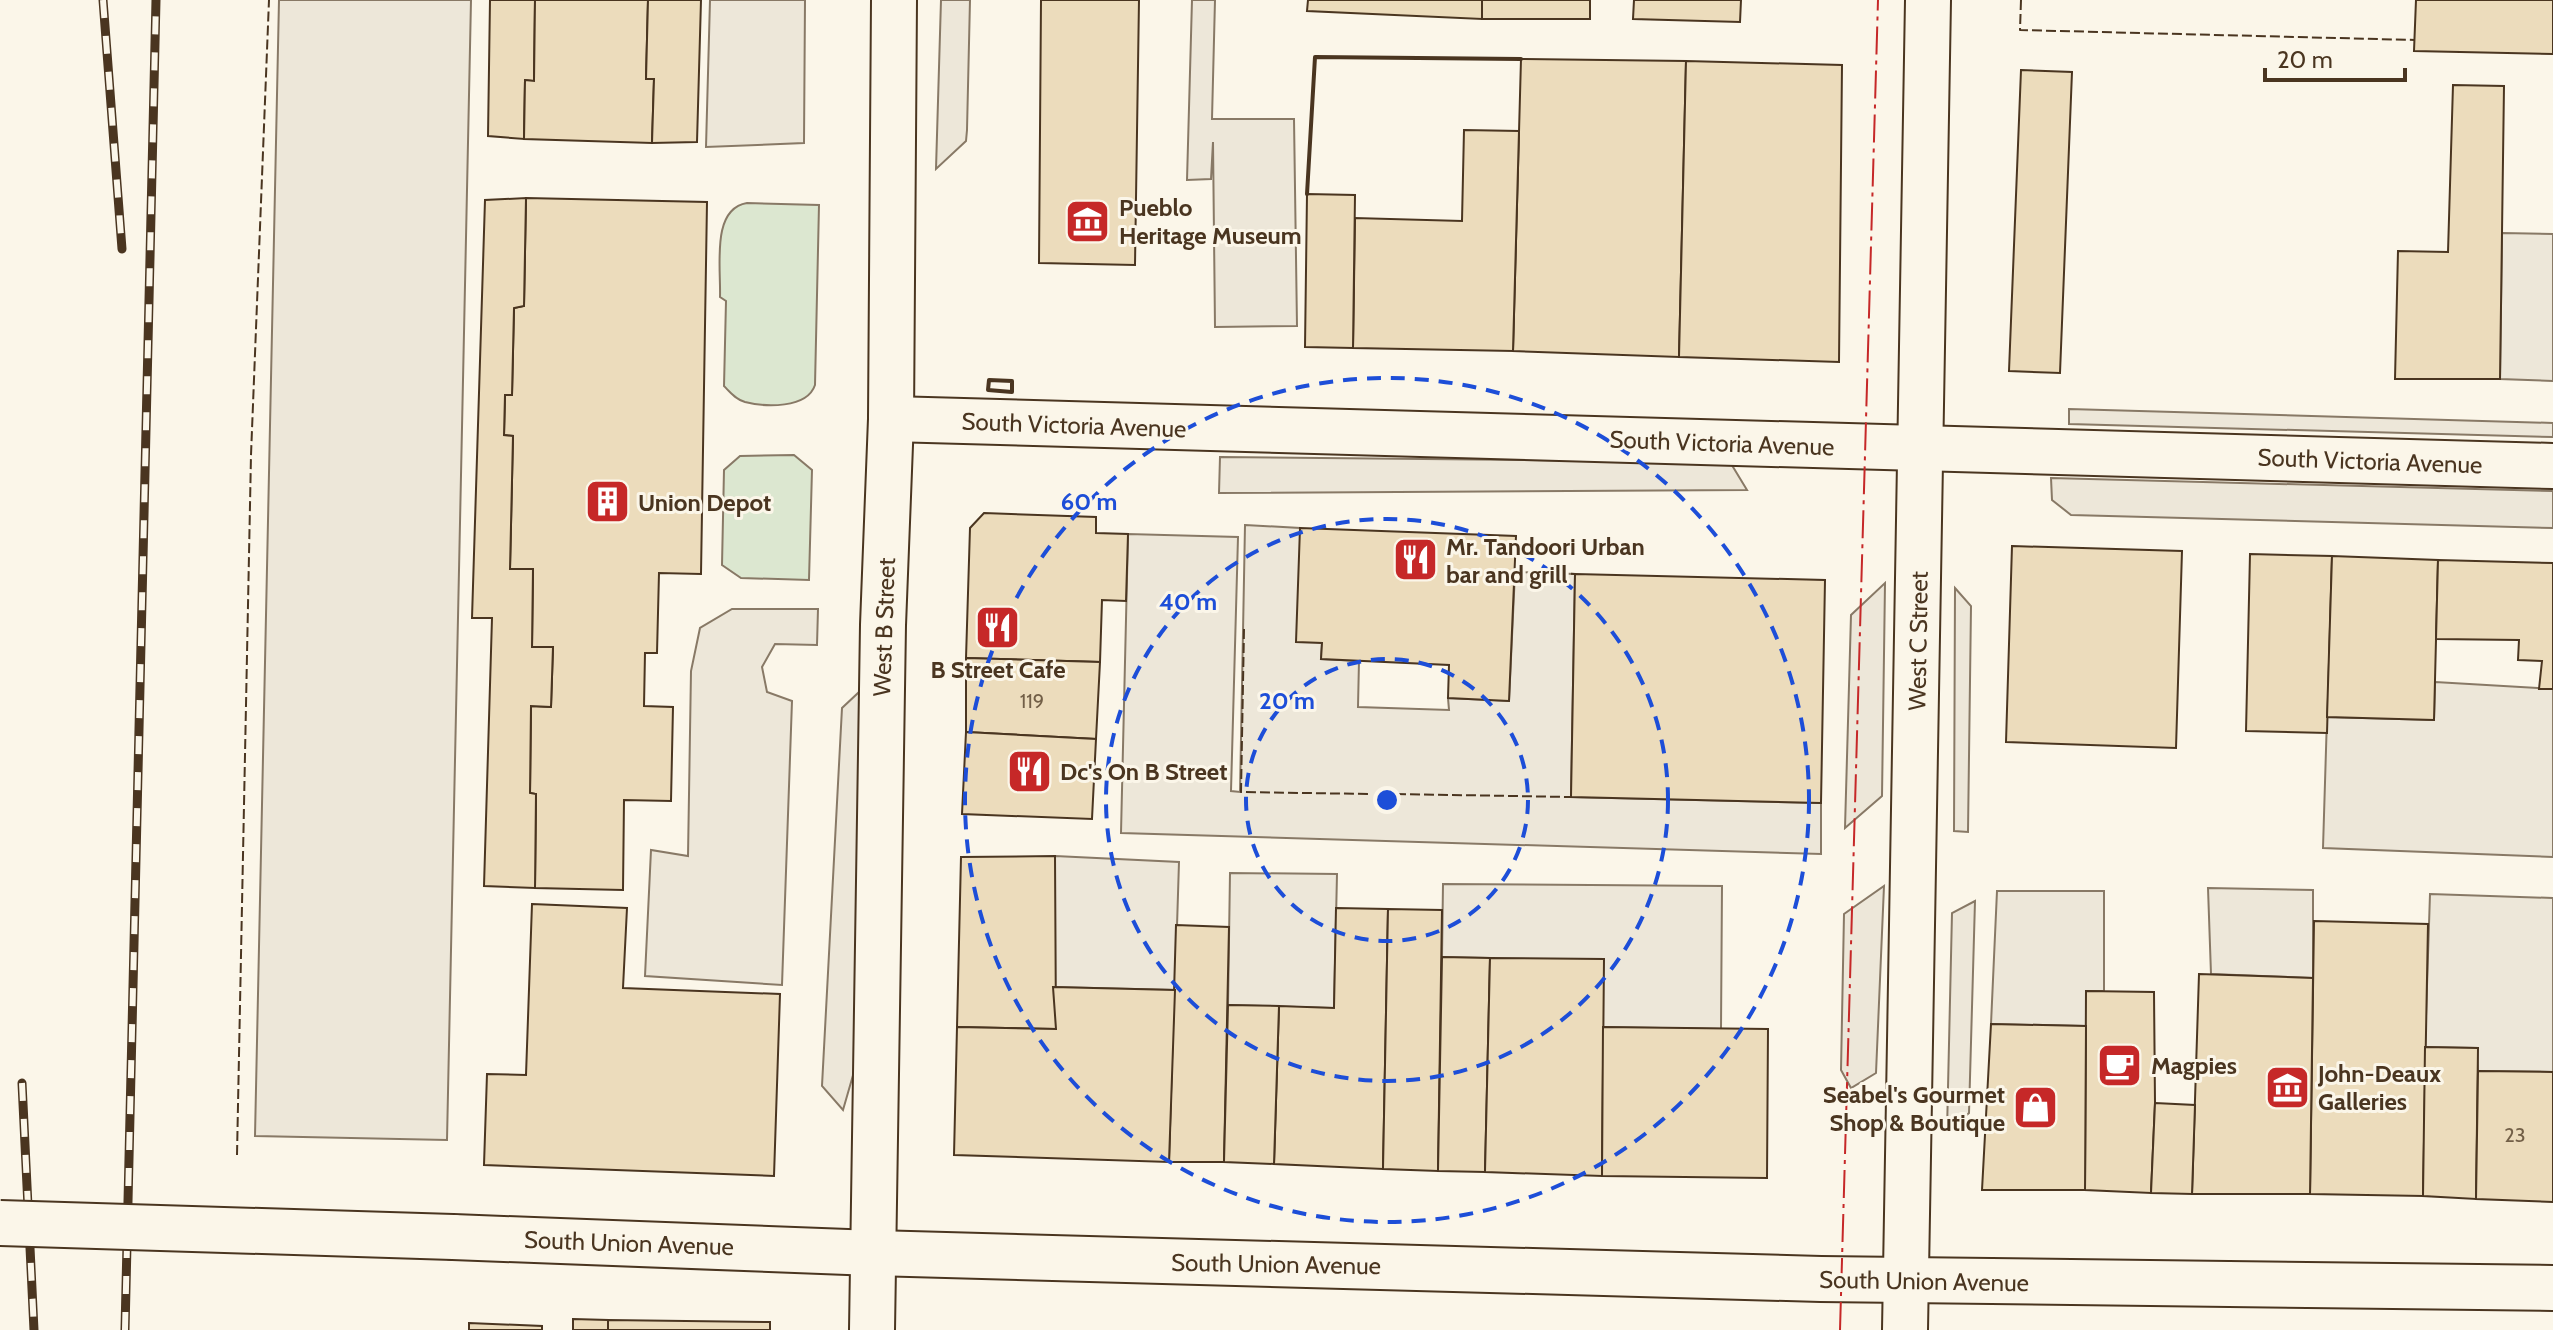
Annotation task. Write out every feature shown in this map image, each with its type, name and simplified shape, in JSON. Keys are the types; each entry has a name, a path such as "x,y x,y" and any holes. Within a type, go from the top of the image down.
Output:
{"street":[{"name":"West B Street","path":"872,1330 883,625 891,419 894,0"},
{"name":"West C Street","path":"1905,1330 1928,0"},
{"name":"South Victoria Avenue","path":"891,419 2553,466"},
{"name":"South Union Avenue","path":"0,1223 874,1253 1907,1281 2553,1288"}],"green space":[{"path":"747,203 819,205 815,385 811,393 795,402 763,405 745,402 724,386 726,301 720,297 720,241 728,216 736,207"},
{"path":"794,455 812,470 809,580 741,578 722,565 724,470 740,456"}],"shaded area":[{"path":"279,0 471,0 447,1140 255,1136"},
{"path":"710,0 805,0 804,143 706,147"},
{"path":"941,0 970,0 967,130 966,141 936,169"},
{"path":"1192,0 1215,0 1212,119 1294,119 1297,326 1215,327 1213,142 1211,179 1187,180"},
{"path":"2502,233 2553,234 2553,381 2500,379"},
{"path":"2069,409 2553,423 2553,437 2069,424"},
{"path":"1220,457 1730,462 1747,490 1219,493"},
{"path":"2051,478 2553,491 2553,528 2071,515 2052,500"},
{"path":"1245,525 1300,528 1322,643 1321,659 1359,661 1358,707 1449,710 1448,698 1509,701 1515,572 1575,574 1571,797 1821,803 1821,854 1121,833 1128,534 1238,537 1231,791 1240,792"},
{"path":"1885,583 1882,796 1845,828 1851,615"},
{"path":"1955,588 1971,606 1968,832 1954,831"},
{"path":"732,609 818,609 817,645 775,644 762,667 767,692 792,701 782,985 645,976 651,850 688,856 691,671 700,628"},
{"path":"874,678 860,1051 843,1110 822,1086 842,708"},
{"path":"2435,682 2553,689 2553,857 2323,848 2327,717 2434,720"},
{"path":"1055,856 1179,862 1175,990 1053,987"},
{"path":"1230,873 1337,874 1334,1008 1228,1005"},
{"path":"1443,884 1722,886 1721,1029 1603,1027 1490,958 1442,957"},
{"path":"1884,886 1876,1073 1851,1088 1841,1070 1844,914"},
{"path":"2208,888 2313,890 2313,978 2211,974"},
{"path":"1997,891 2104,891 2104,991 2086,991 2086,1026 1991,1024"},
{"path":"2430,894 2553,898 2553,1072 2478,1071 2477,1048 2425,1047"},
{"path":"1975,901 1969,1113 1947,1131 1952,913"}],"building":[{"path":"490,0 535,0 534,81 525,80 524,139 488,136"},
{"path":"535,0 648,0 646,79 654,79 652,143 524,139 525,80 534,81"},
{"path":"648,0 701,0 697,142 652,143 654,79 646,79"},
{"path":"1041,0 1139,0 1135,265 1039,263"},
{"path":"1308,0 1482,0 1482,19 1307,11"},
{"path":"1482,0 1590,0 1590,19 1482,19"},
{"path":"1634,0 1741,0 1740,22 1633,19"},
{"path":"2416,0 2553,0 2553,54 2414,51"},
{"path":"1521,59 1686,61 1679,357 1513,351"},
{"path":"1686,61 1842,65 1839,362 1679,357"},
{"path":"2021,70 2072,72 2060,373 2009,371"},
{"path":"2453,85 2504,86 2500,379 2395,379 2398,251 2448,252"},
{"path":"1464,130 1519,131 1513,351 1353,348 1355,218 1462,221"},
{"path":"1307,194 1355,195 1353,348 1305,347"},
{"name":"Union Depot","path":"526,198 707,202 701,574 659,573 657,653 645,653 644,706 673,707 671,801 624,800 623,890 535,888 536,794 530,793 531,706 551,707 553,647 532,647 533,569 510,569 513,436 504,435 505,395 512,395 514,308 524,306"},
{"path":"526,198 524,306 514,308 512,395 505,395 504,435 513,436 510,569 533,569 532,647 553,647 551,707 531,706 530,793 536,794 535,888 484,886 492,618 472,618 485,200"},
{"path":"984,513 1096,517 1096,533 1128,534 1126,601 1102,600 1100,662 966,658 970,528"},
{"path":"1300,528 1516,536 1509,701 1448,698 1449,665 1321,659 1322,643 1296,642"},
{"path":"2012,546 2182,551 2176,748 2006,742"},
{"path":"2250,554 2332,556 2327,733 2246,731"},
{"path":"2332,556 2438,560 2434,720 2327,717"},
{"path":"2438,560 2553,563 2553,689 2539,689 2542,661 2518,660 2519,640 2436,639"},
{"path":"1575,574 1825,580 1821,803 1571,797"},
{"path":"966,658 1100,662 1096,739 966,732"},
{"name":"Dc's On B Street","path":"966,732 1096,739 1092,819 962,814"},
{"path":"1055,856 1056,1029 957,1027 961,857"},
{"path":"532,904 627,908 623,988 780,994 774,1176 484,1165 487,1074 526,1075"},
{"path":"1336,908 1388,909 1383,1169 1274,1164 1279,1006 1334,1008"},
{"path":"1388,909 1442,910 1438,1171 1383,1169"},
{"path":"2314,921 2428,924 2423,1196 2310,1194"},
{"path":"1176,925 1229,927 1224,1162 1169,1162"},
{"path":"1442,957 1490,958 1485,1172 1438,1171"},
{"path":"1490,958 1604,959 1602,1176 1485,1172"},
{"path":"2199,974 2313,978 2310,1194 2192,1194"},
{"path":"1053,987 1175,990 1169,1162 954,1155 957,1027 1056,1029"},
{"name":"Magpies","path":"2086,991 2154,992 2155,1103 2151,1193 2085,1190"},
{"path":"1228,1005 1279,1006 1274,1164 1224,1162"},
{"name":"Seabel's Gourmet Shop & Boutique","path":"1991,1024 2086,1026 2085,1190 1982,1190"},
{"path":"1603,1027 1768,1029 1767,1178 1602,1176"},
{"path":"2425,1047 2478,1048 2476,1199 2423,1196"},
{"path":"2478,1071 2553,1072 2553,1202 2476,1199"},
{"path":"2155,1103 2195,1105 2192,1194 2151,1193"},
{"path":"573,1319 608,1320 608,1330 573,1330"},
{"path":"608,1320 770,1322 770,1330 608,1330"},
{"path":"469,1323 542,1326 542,1330 469,1330"}],"railway":[{"path":"103,0 122,249"},
{"path":"125,1330 156,0"},
{"path":"22,1083 34,1330"}],"fence":[{"path":"237,1155 251,455 269,0"},
{"path":"2021,0 2020,30 2415,40"},
{"path":"1515,572 1575,574"},
{"path":"1244,629 1241,792 1370,794"},
{"path":"1396,794 1571,797"}],"wall":[{"path":"1307,194 1315,57 1521,59"},
{"path":"989,380 1012,381 1012,392 988,390 989,380"}],"power":[{"path":"1840,1330 1878,0"}],"place":[{"name":"Pueblo Heritage Museum","path":"1088,221"},
{"name":"Union Depot","path":"607,502"},
{"name":"Mr. Tandoori Urban bar and grill","path":"1415,560"},
{"name":"B Street Cafe","path":"998,627"},
{"name":"Dc's On B Street","path":"1029,771"},
{"name":"Magpies","path":"2120,1065"},
{"name":"John-Deaux Galleries","path":"2287,1087"},
{"name":"Seabel's Gourmet Shop & Boutique","path":"2036,1108"}]}
